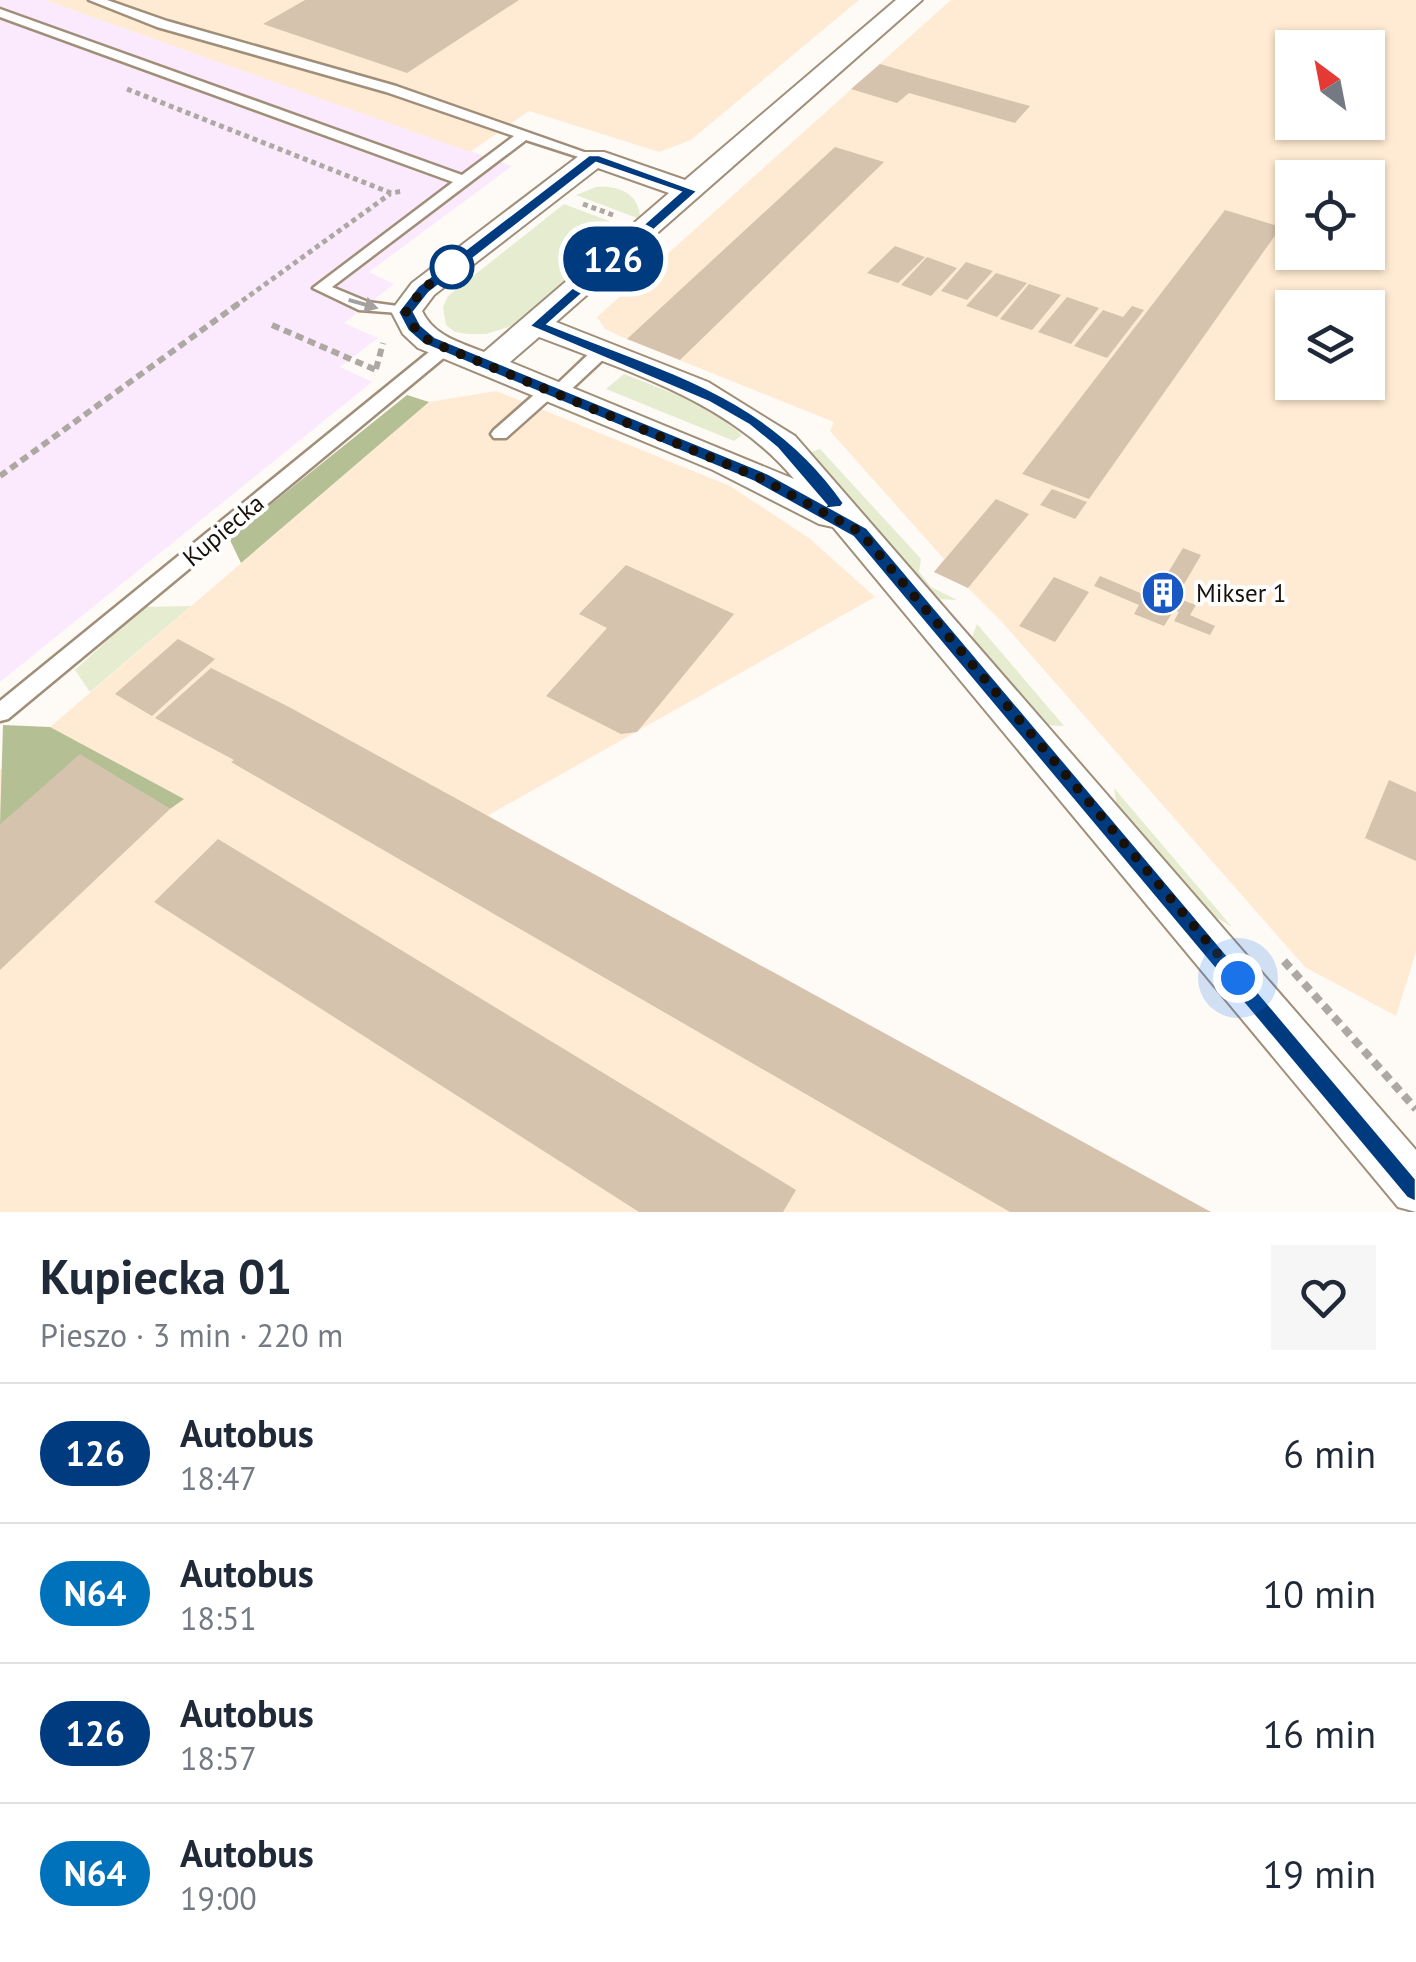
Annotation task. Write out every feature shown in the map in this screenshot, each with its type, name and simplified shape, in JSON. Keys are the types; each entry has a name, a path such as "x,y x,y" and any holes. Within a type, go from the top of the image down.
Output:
{"street":[{"path":"489,364 910,0"},
{"path":"690,191 594,158 423,289 406,312 414,327 429,341 796,494 860,532"},
{"path":"537,326 716,398 756,421 783,444 1416,1189"}],"lane":[{"path":"95,0 162,24 392,89 594,158"},
{"path":"0,13 466,181"},
{"path":"406,312 365,307 321,288 524,134"},
{"name":"Kupiecka","path":"0,714 446,347"},
{"path":"500,434 602,351"}],"path":[{"path":"0,476 392,193"},
{"path":"272,325 402,382"}],"shaded area":[{"path":"0,0 45,0 512,166 369,272 394,284 344,323 378,338 340,367 372,382 0,682"},
{"path":"45,0 859,0 691,140 659,152 529,111 470,152"},
{"path":"951,0 1416,0 1416,952 1396,1016 1305,967 1002,622 968,588 934,572 944,559 830,431 834,422 605,329 597,317"},
{"path":"496,391 730,486 809,538 875,597 487,816 1198,1212 0,1212 0,770 429,402"}],"green space":[{"path":"596,187 627,193 636,203 640,219 576,195"},
{"path":"564,204 630,229 515,325 486,334 468,334 455,332 446,325 443,307 448,296"},
{"path":"624,374 728,415 723,419 742,435 734,441 606,389"},
{"path":"407,395 429,402 241,563 229,538"},
{"path":"820,449 921,559 919,572 931,587 957,600 937,599 808,453"},
{"path":"191,606 90,692 75,670 144,607"},
{"path":"977,624 1064,726 1046,725 972,637"},
{"path":"3,725 50,727 184,799 170,809 80,755 0,825"},
{"path":"1114,788 1232,927 1209,913 1117,807"}],"building":[{"path":"305,0 519,0 407,73 263,24"},
{"path":"880,64 1030,106 1015,123 909,93 897,103 851,89"},
{"path":"835,147 884,162 680,360 627,339"},
{"path":"1225,210 1275,225 1275,236 1089,499 1022,474"},
{"path":"895,246 925,257 898,283 867,273"},
{"path":"927,257 957,268 931,296 901,285"},
{"path":"966,262 993,271 967,300 941,291"},
{"path":"996,273 1027,283 997,317 966,306"},
{"path":"1029,284 1061,295 1032,330 1000,319"},
{"path":"1067,297 1099,308 1071,344 1038,332"},
{"path":"1132,306 1144,310 1107,358 1074,346 1103,310 1123,317"},
{"path":"1052,489 1087,502 1075,519 1040,505"},
{"path":"996,499 1029,514 968,588 934,572"},
{"name":"Mikser 1","path":"1183,548 1201,555 1176,598 1196,605 1190,615 1215,626 1210,635 1174,621 1179,612 1174,610 1164,626 1134,614 1139,605 1094,586 1100,576 1145,595 1149,588 1157,591"},
{"path":"626,565 734,614 637,732 621,734 546,696 607,628 579,614"},
{"path":"1054,577 1089,592 1055,642 1019,626"},
{"path":"178,639 215,659 152,716 115,694"},
{"path":"211,668 289,707 1211,1212 1010,1212 231,762 234,760 155,718"},
{"path":"80,754 170,809 0,970 0,825"},
{"path":"1389,780 1416,792 1416,861 1365,838"},
{"path":"218,839 796,1190 783,1212 639,1212 154,902"}],"bus line":[{"name":"126","path":"834,503 783,444 756,421 716,398 537,326 690,191 594,158 423,289 406,312 414,327 429,341 760,478 796,494 860,532 1416,1189"}],"place":[{"name":"Mikser 1","path":"1163,593"}],"route":[{"path":"452,267 455,265 423,289 406,312 414,327 429,341 760,478 796,494 860,532 1238,978"}]}
